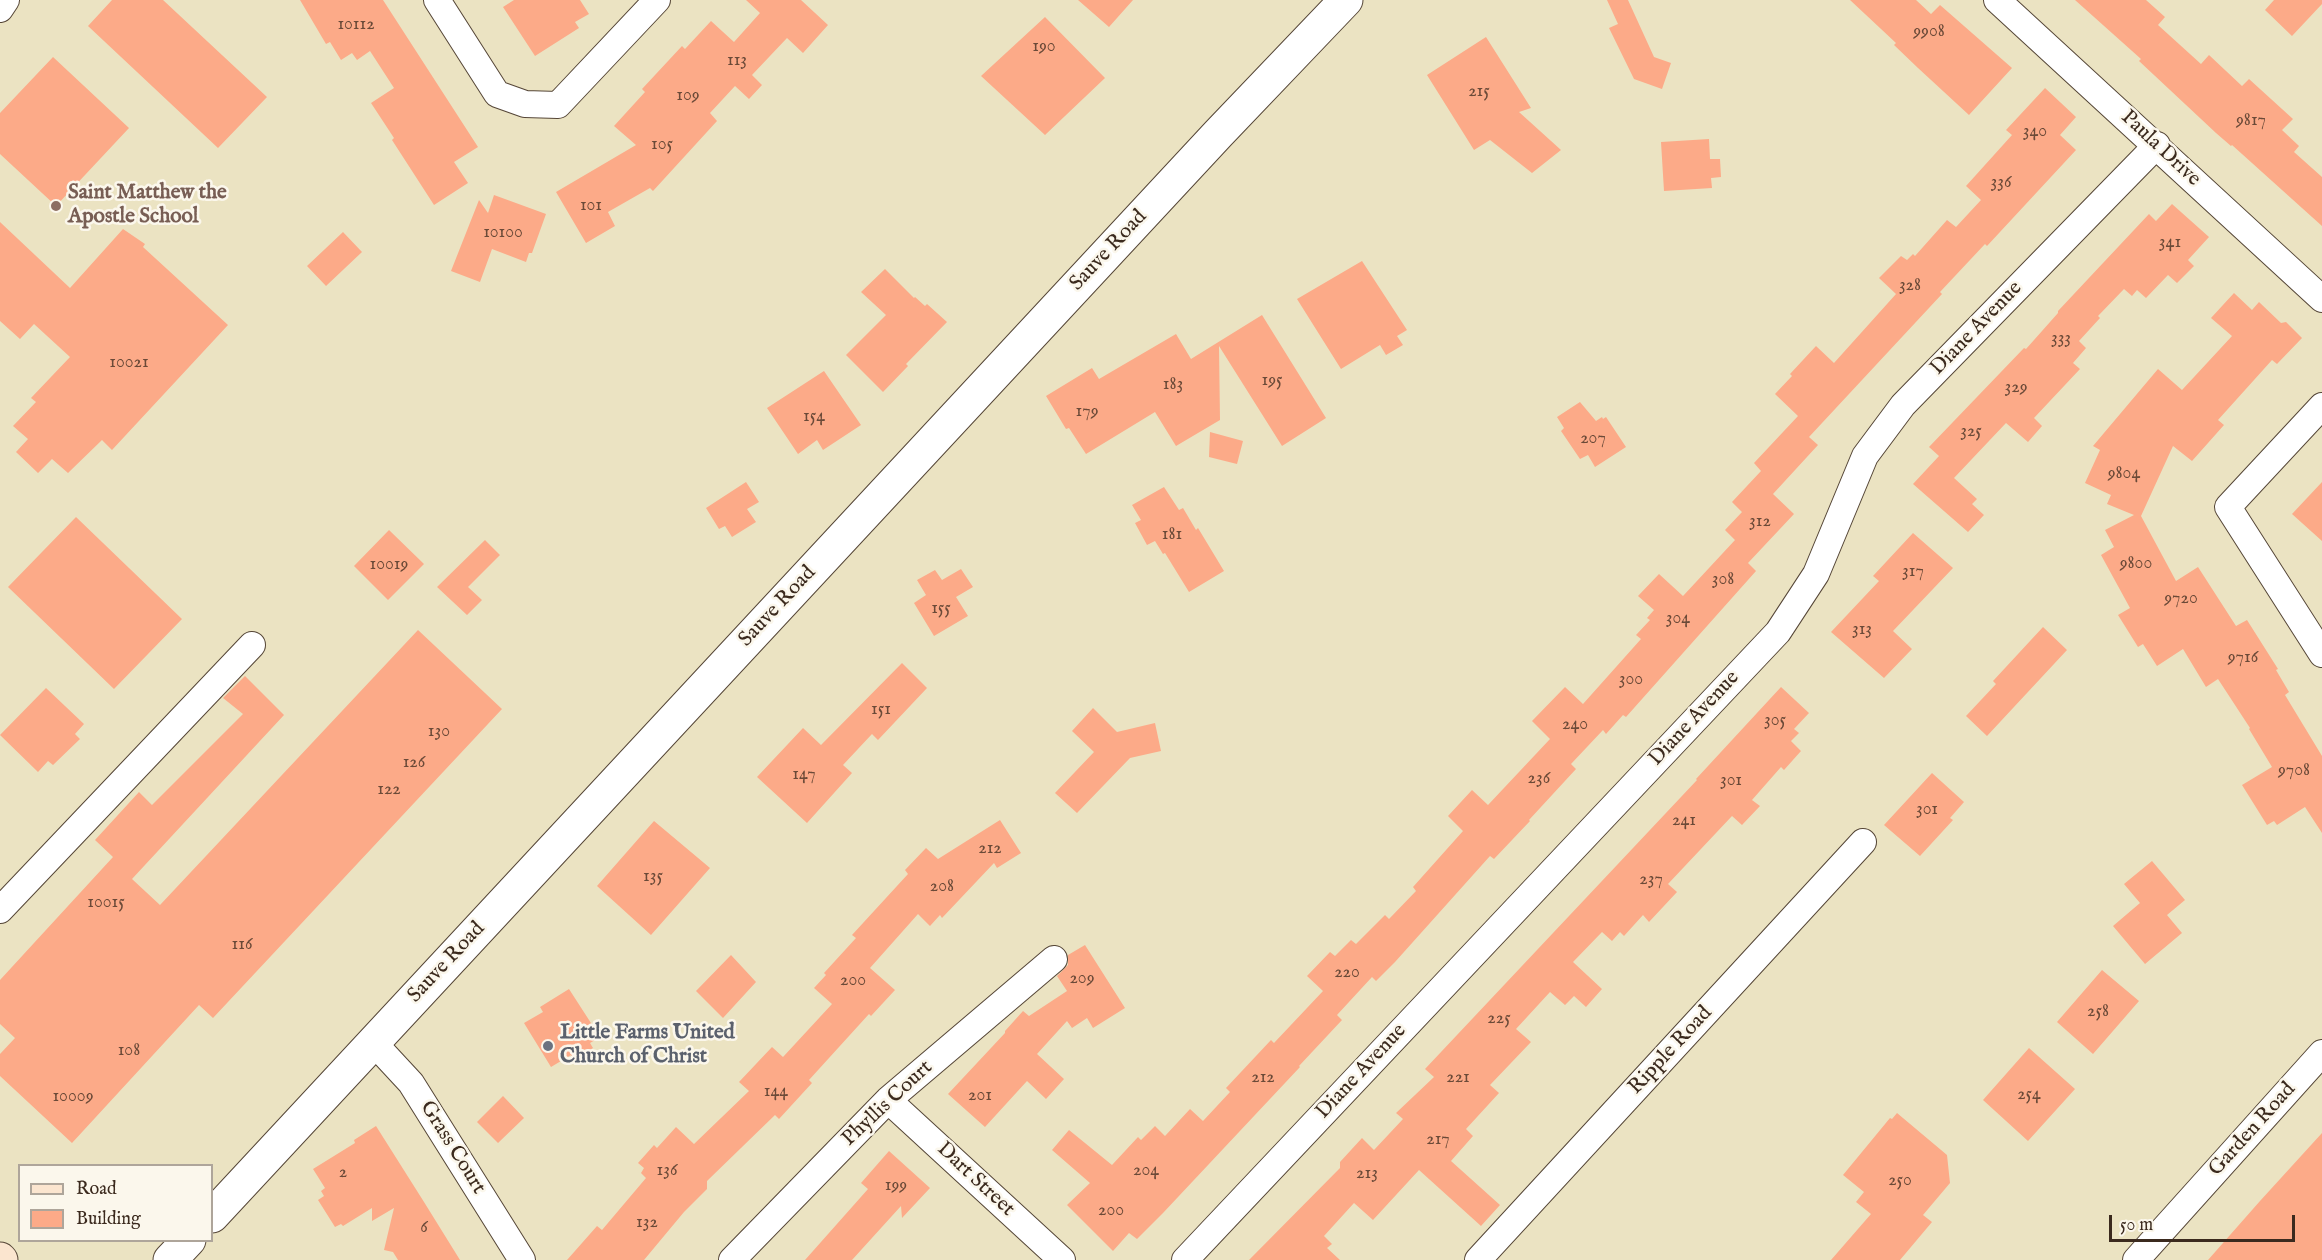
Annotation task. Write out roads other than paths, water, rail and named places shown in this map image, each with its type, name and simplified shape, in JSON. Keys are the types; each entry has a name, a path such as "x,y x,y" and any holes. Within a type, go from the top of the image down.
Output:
{"street":[{"path":"0,9 6,0"},
{"path":"437,0 497,94 525,104 558,105 657,0"},
{"name":"Sauve Road","path":"213,1215 1211,142 1346,0"},
{"name":"Paula Drive","path":"1997,0 2322,299"},
{"name":"Diane Avenue","path":"1185,1260 1778,632 1816,574 1865,456 1903,405 2157,145"},
{"path":"2322,406 2228,507 2322,654"},
{"path":"0,910 252,645"},
{"name":"Ripple Road","path":"1478,1260 1863,842"},
{"name":"Phyllis Court","path":"732,1260 888,1100 1054,959"},
{"name":"Grass Court","path":"373,1042 411,1083 522,1260"},
{"name":"Garden Road","path":"2141,1258 2322,1053"},
{"name":"Dart Street","path":"888,1100 1062,1260"},
{"path":"170,1260 187,1242"}],"place":[{"name":"Saint Matthew the Apostle School","path":"56,206"},
{"name":"Little Farms United Church of Christ","path":"548,1046"}]}
